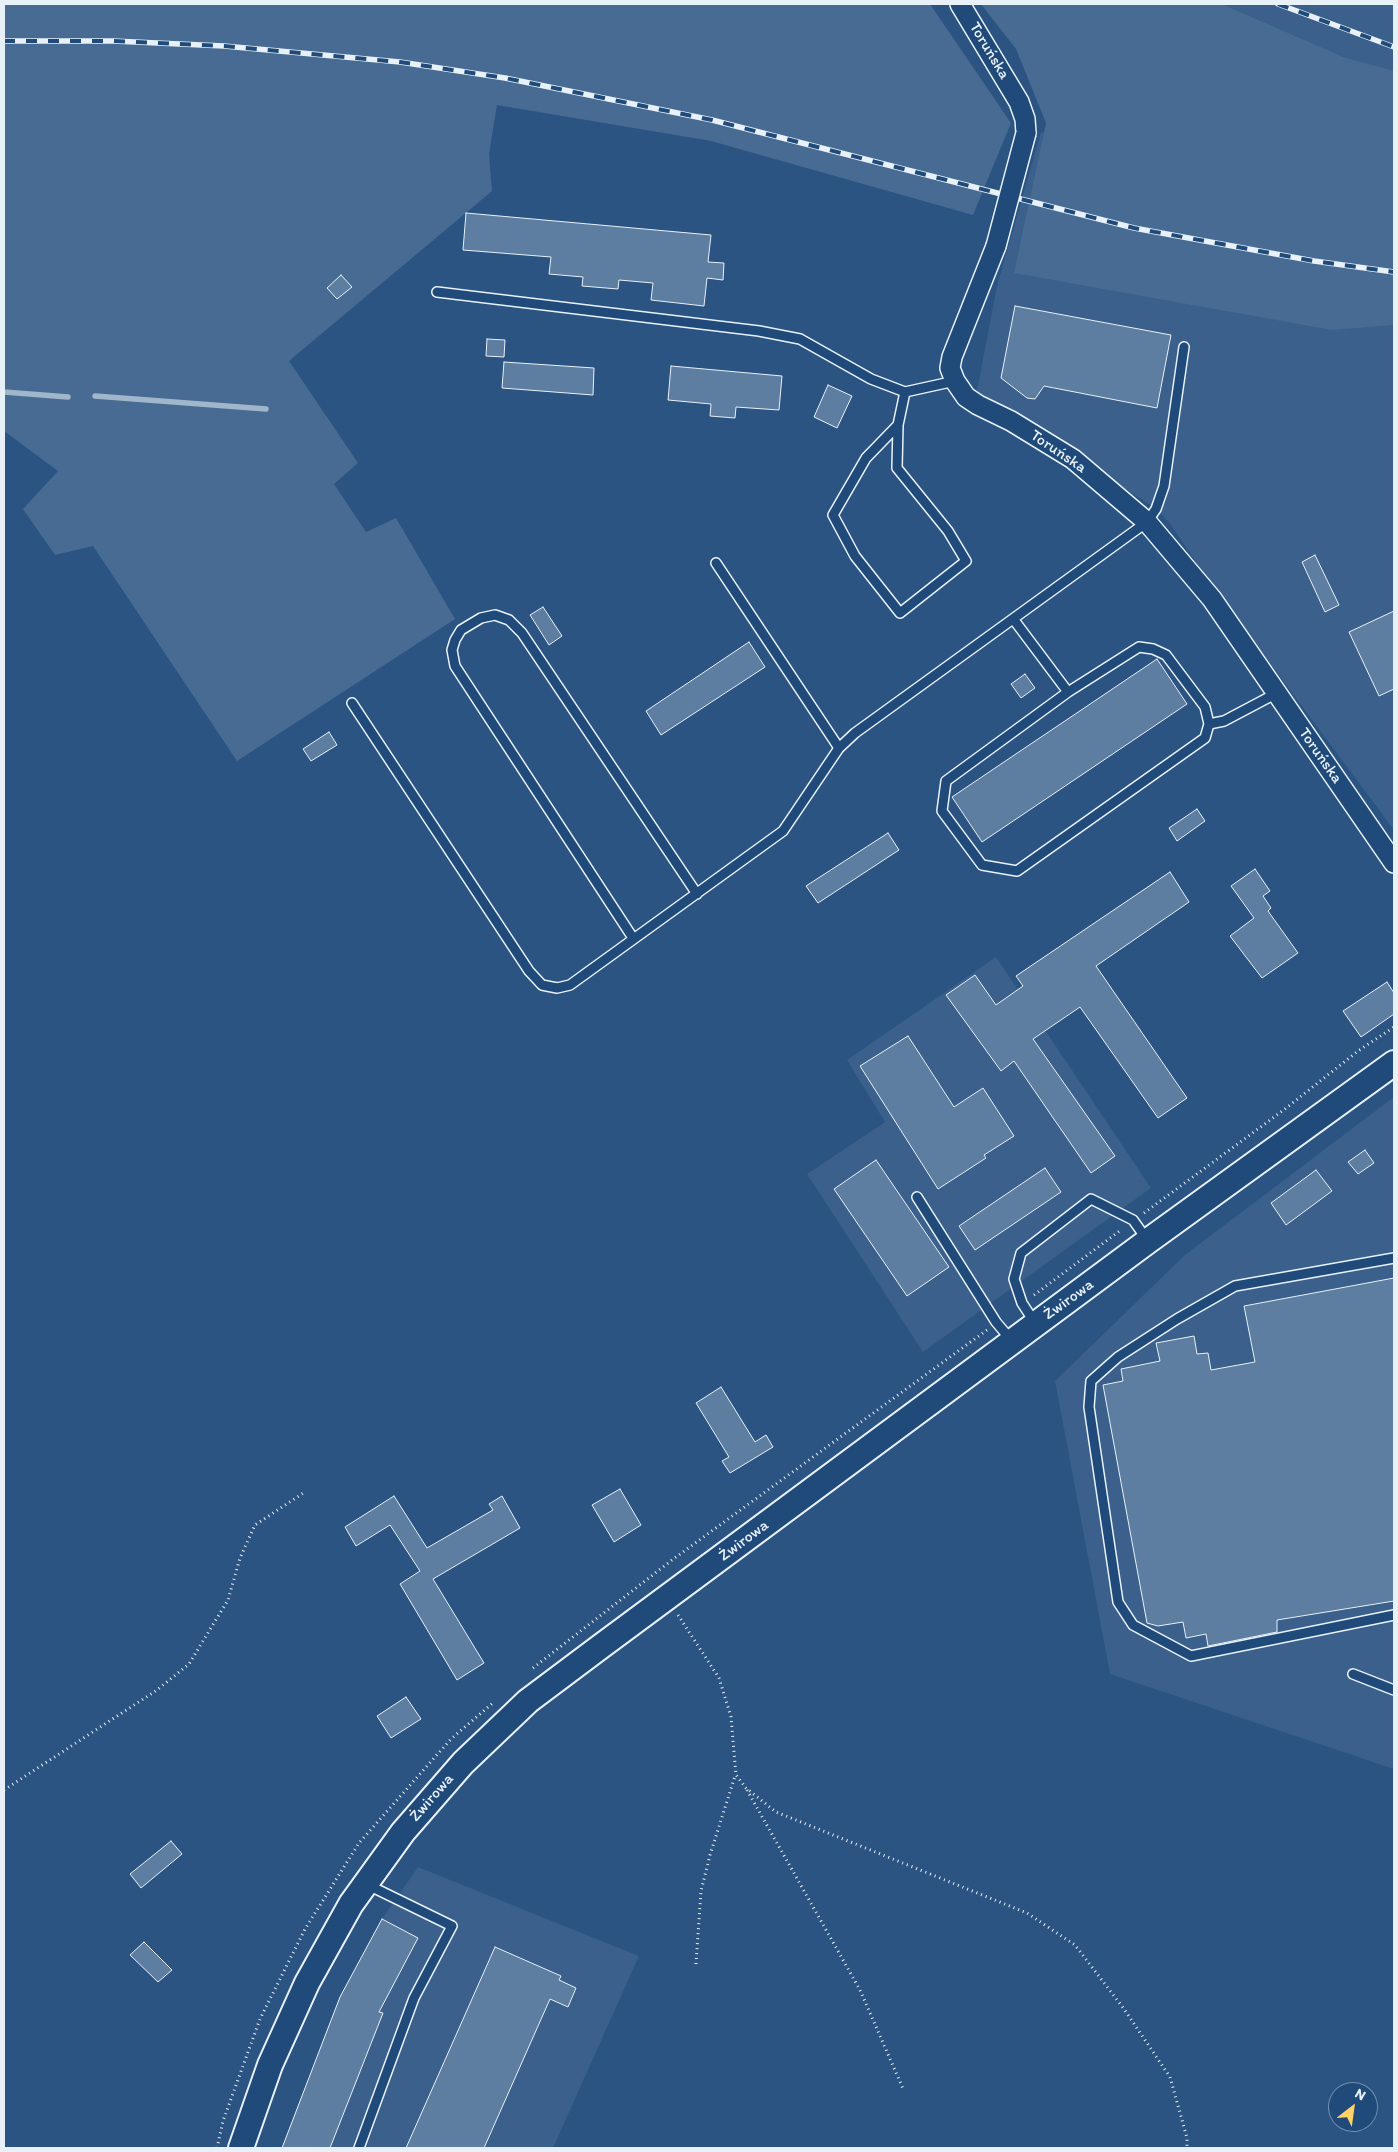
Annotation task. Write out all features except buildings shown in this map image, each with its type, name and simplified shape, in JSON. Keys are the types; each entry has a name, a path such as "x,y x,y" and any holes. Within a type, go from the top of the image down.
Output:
{"street":[{"name":"Toruńska","path":"960,4 1019,102 1025,120 1026,133 996,246 952,356 950,368 955,381 966,397 978,405 1011,421 1073,459 1147,522 1212,599 1394,863"},
{"name":"Żwirowa","path":"241,2148 270,2065 307,1983 351,1904 403,1832 469,1757 528,1701 1148,1241 1394,1063"}],"lane":[{"path":"437,292 759,331 800,339 871,379 905,392 955,381"},
{"path":"352,703 529,971 542,985 557,988 570,985 783,831 839,748 855,733 1014,620 1147,522 1156,509 1164,486 1184,347"},
{"path":"898,425 866,458 833,516 855,556 900,613 966,561 948,531 897,468 898,425 905,392"},
{"path":"716,563 839,748"},
{"path":"633,938 455,666 452,650 461,630 481,618 495,615 509,620 522,633 697,894"},
{"path":"1014,620 1068,692"},
{"path":"1139,647 1153,649 1166,655 1205,707 1209,724 1205,738 1017,870 982,865 942,811 946,781 1068,692 1139,647"},
{"path":"1209,724 1224,722 1277,693"},
{"path":"917,1197 996,1322 1012,1342"},
{"path":"1036,1324 1022,1303 1014,1279 1021,1253 1092,1199 1133,1220 1148,1241"},
{"path":"1394,1258 1235,1286 1177,1319 1118,1357 1091,1381 1089,1407 1118,1602 1133,1625 1192,1656 1394,1616"},
{"path":"1353,1674 1394,1690"},
{"path":"359,2148 414,1998 452,1926 366,1884"}],"path":[{"path":"4,1790 156,1690 189,1664 228,1600 240,1558 255,1525 305,1492"},
{"path":"666,1598 719,1678 731,1717 736,1775 710,1855 701,1891 696,1964"},
{"path":"736,1775 746,1788 860,1990 904,2091"},
{"path":"746,1788 776,1812 1027,1913 1076,1944 1124,2009 1170,2077 1187,2138 1187,2148"}],"shaded area":[{"path":"4,4 930,4 1011,123 973,215 711,141 497,105 489,154 492,191 289,361 358,463 334,484 366,532 396,518 455,619 237,761 93,546 55,555 23,509 58,471 4,431"},
{"path":"981,4 1222,4 1344,57 1394,71 1394,325 1332,330 1014,273 1046,123 1016,49"},
{"path":"1222,4 1394,4 1394,71 1344,57"},
{"path":"1041,132 1171,165 1394,191 1394,830 1208,580 1169,522 1156,509 977,391 997,286"},
{"path":"996,957 1151,1188 923,1352 807,1174 885,1122 847,1060"},
{"path":"1394,1097 1394,1769 1110,1674 1055,1381 1186,1254"},
{"path":"418,1867 639,1956 553,2148 282,2148 340,1996 382,1919"}],"waterway":[{"path":"4,392 68,397"},
{"path":"95,396 266,409"}],"railway":[{"path":"1278,4 1394,47"},
{"path":"4,41 113,41 224,46 400,62 505,78 712,120 1134,228 1314,261 1394,272"}]}
